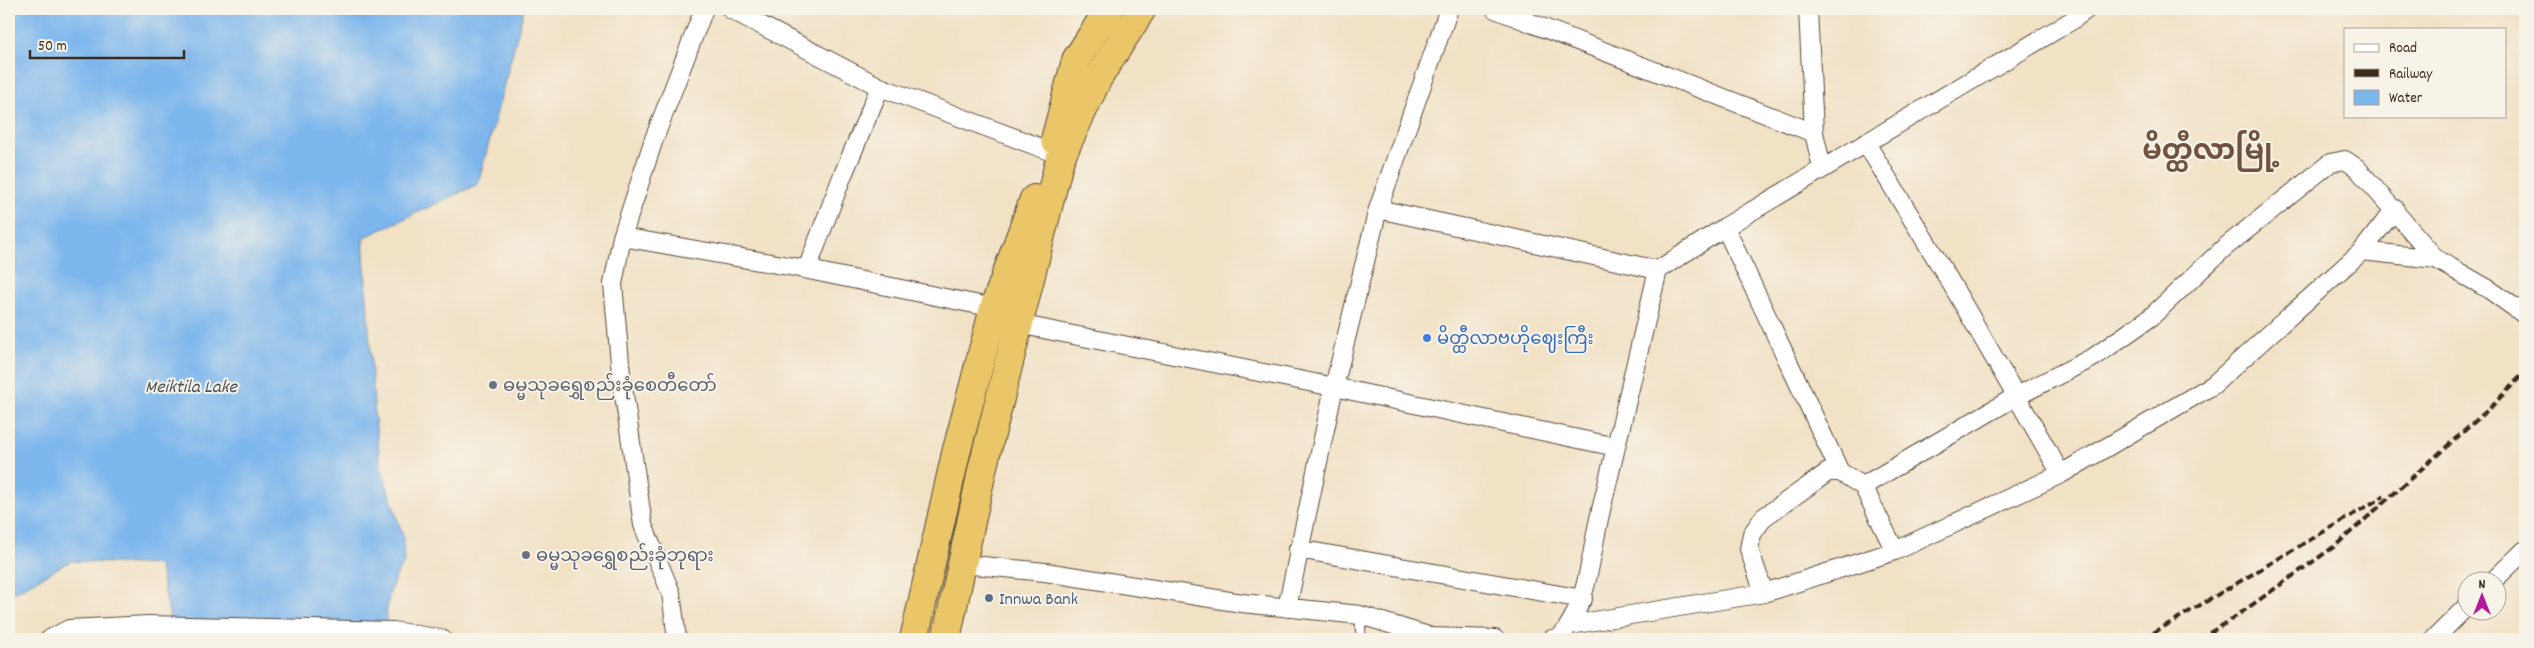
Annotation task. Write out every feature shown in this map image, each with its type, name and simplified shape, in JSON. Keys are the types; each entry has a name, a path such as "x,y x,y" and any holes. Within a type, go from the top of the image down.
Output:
{"highway":[{"path":"914,639 956,453 994,308 1052,152 1076,60 1109,9"},
{"path":"946,639 982,466 1060,159 1098,78 1142,9"}],"street":[{"path":"678,639 671,593 643,525 621,374 613,284 622,237 654,139 704,9"},
{"path":"730,9 880,87 1052,152"},
{"path":"1287,608 1298,549 1334,387 1378,209 1449,9"},
{"path":"1495,9 1814,133"},
{"path":"1808,9 1814,133 1822,168"},
{"path":"1552,639 1560,638 1570,625 1583,599 1597,523 1658,270 1822,168 2071,21 2087,9"},
{"path":"807,269 842,177 880,87"},
{"path":"1866,143 1951,283 2061,474"},
{"path":"1863,486 2015,397 2094,357 2151,317 2224,248 2330,163 2345,160 2357,168 2395,209 2436,258 2490,290 2525,315"},
{"path":"1378,209 1658,270"},
{"path":"1570,625 1764,593 1895,551 2061,474 2213,385 2362,251 2395,209"},
{"path":"1725,227 1840,472"},
{"path":"622,237 807,269 994,308"},
{"path":"2362,251 2436,258"},
{"path":"1018,324 1334,387 1616,447"},
{"path":"1764,593 1749,550 1752,534 1764,517 1828,472 1840,472 1863,486 1895,551"},
{"path":"1298,549 1583,599"},
{"path":"2504,570 2525,550"},
{"path":"963,564 1045,572 1242,603 1360,615 1432,637 1495,639"},
{"path":"2434,639 2456,617"},
{"path":"50,639 69,629 148,624 393,631 442,639"}],"lane":[{"path":"1360,615 1361,639"}],"water":[{"name":"Meiktila Lake","path":"9,9 524,9 478,184 363,238 375,420 381,467 403,536 404,563 394,581 388,600 385,639 170,639 169,612 159,565 71,561 9,595"}],"railway":[{"path":"2199,639 2228,622 2335,546 2490,408 2525,372"},
{"path":"2143,639 2384,496"}],"place":[{"name":"မိတ္ထီလာဗဟိုဈေးကြီး","path":"1427,338"},
{"name":"ဓမ္မသုခရွှေစည်းခုံစေတီတော်","path":"493,385"},
{"name":"ဓမ္မသုခရွှေစည်းခုံဘုရား","path":"526,555"},
{"name":"Innwa Bank","path":"989,598"}],"district":[{"name":"မိတ္ထီလာမြို့","path":"2211,149"}]}
